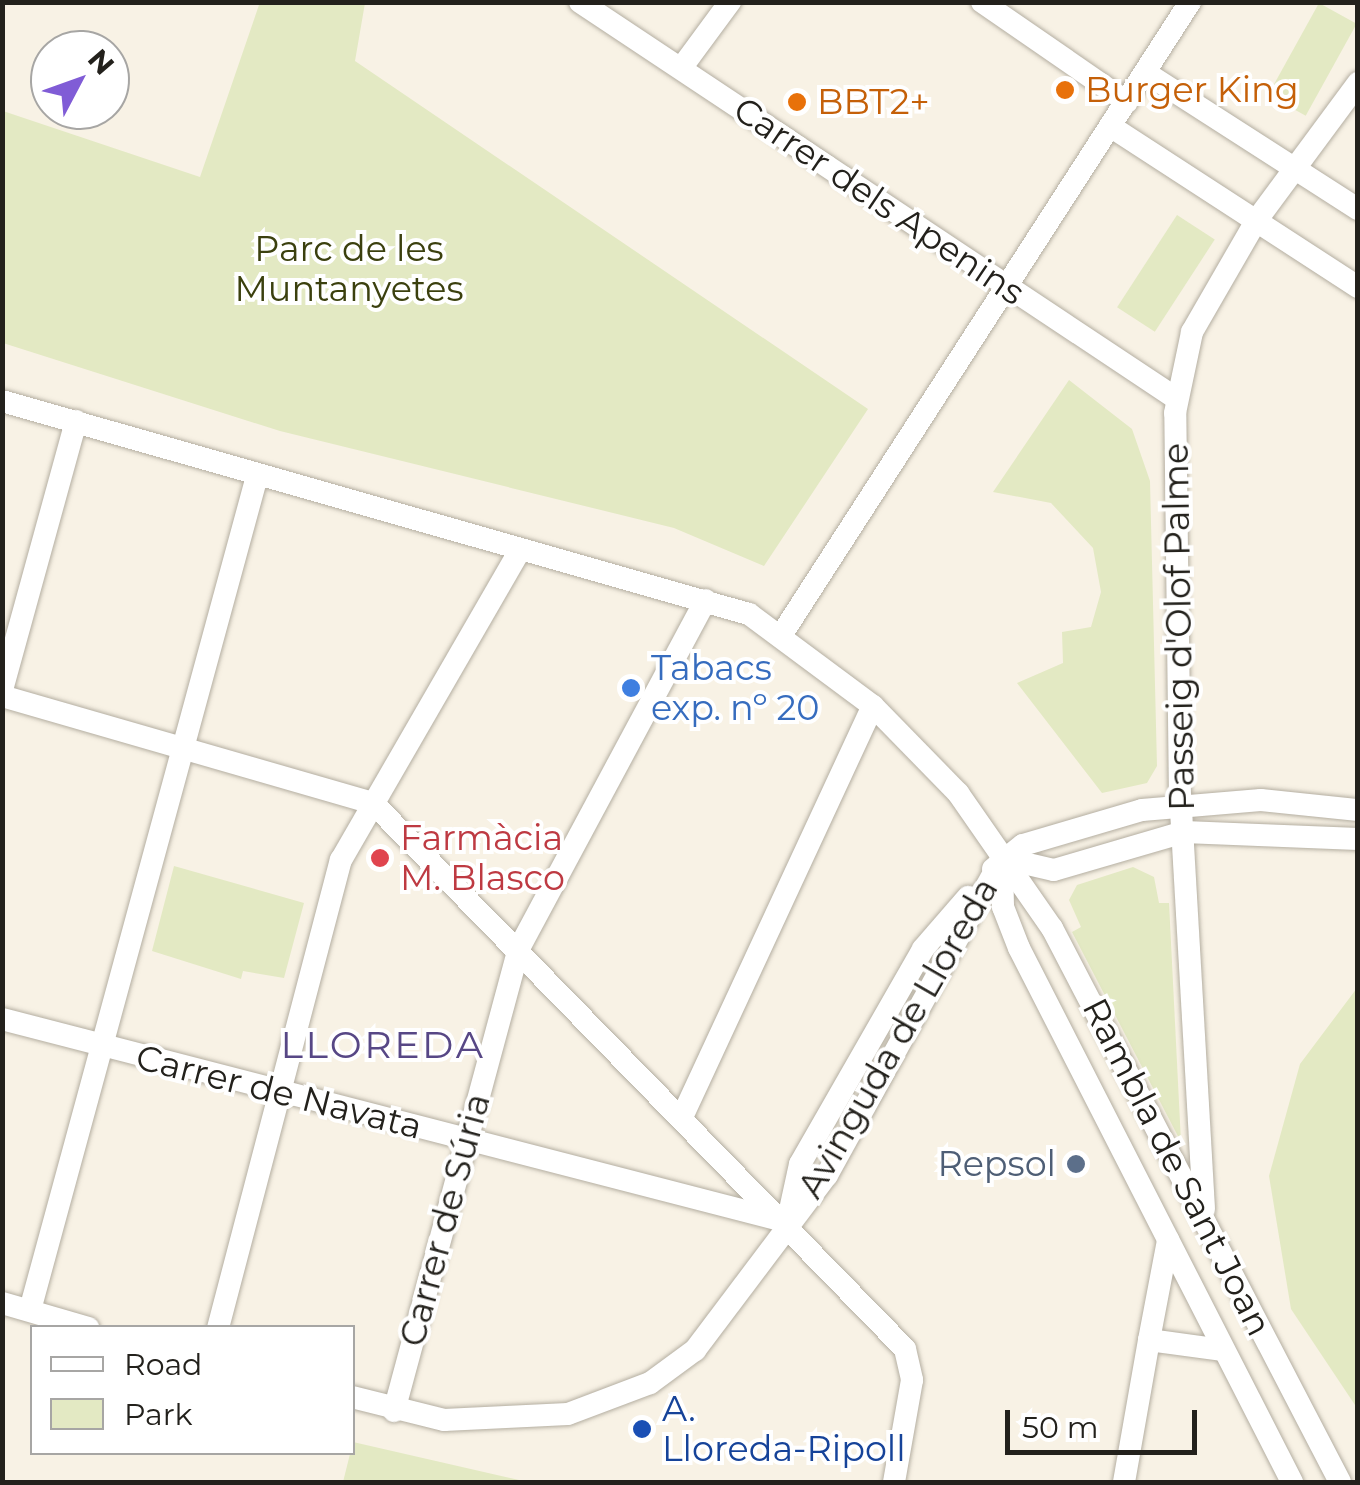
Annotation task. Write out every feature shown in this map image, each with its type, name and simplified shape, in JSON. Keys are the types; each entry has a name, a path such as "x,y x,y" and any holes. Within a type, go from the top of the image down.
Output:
{"street":[{"name":"Carrer dels Apenins","path":"580,2 1178,399"},
{"path":"682,67 730,2"},
{"path":"982,2 1127,102"},
{"path":"782,634 1190,2"},
{"path":"1146,72 1358,209"},
{"name":"Passeig d'Olof Palme","path":"1205,1222 1181,805 1178,399 1192,332 1256,221 1298,171 1358,83"},
{"path":"1110,126 1358,287"},
{"name":"Rambla de Sant Joan","path":"2,401 256,480 518,553 706,600 782,634 873,706 958,793 1052,928 1340,1482"},
{"path":"76,422 2,693 373,803 787,1222 905,1350 912,1380 894,1482"},
{"path":"30,1310 256,480"},
{"path":"219,1325 342,860 518,553"},
{"name":"Carrer de Súria","path":"394,1411 518,950 706,600"},
{"path":"682,1117 873,706"},
{"path":"1002,858 1052,834 1181,805 1262,800 1358,810"},
{"path":"1002,858 1054,870 1184,832 1358,840"},
{"name":"Rambla de Sant Joan","path":"1002,858 1002,907 1019,948 1291,1481"},
{"name":"Avinguda de Lloreda","path":"355,1398 394,1411 490,1423 568,1414 650,1383 695,1350 787,1222 826,1176 1002,858"},
{"name":"Carrer de Navata","path":"2,1019 787,1222"},
{"path":"1124,1482 1168,1240"},
{"path":"2,1303 78,1325"},
{"path":"1149,1340 1224,1350"}],"green space":[{"name":"Parc de les Muntanyetes","path":"260,2 365,3 355,61 868,409 764,566 674,528 280,431 3,343 3,111 30,120 30,130 60,130 200,177"},
{"path":"1319,3 1357,24 1306,116 1268,95"},
{"path":"1177,215 1215,240 1155,332 1117,307"},
{"path":"1069,380 1132,429 1150,481 1157,766 1147,783 1102,793 1017,683 1063,663 1062,632 1091,627 1101,592 1093,548 1051,503 993,492"},
{"path":"174,866 304,903 284,978 243,971 241,979 152,951"},
{"path":"1133,867 1154,877 1159,903 1169,903 1181,1142 1072,932 1081,927 1069,900 1077,885"},
{"path":"1357,988 1357,1408 1291,1309 1269,1176 1300,1064"},
{"path":"355,1442 532,1482 343,1482 350,1455 355,1455"}],"place":[{"name":"Burger King","path":"1065,90"},
{"name":"BBT2+","path":"797,102"},
{"name":"Tabacs exp. nº 20","path":"631,688"},
{"name":"Farmàcia M. Blasco","path":"380,858"},
{"name":"Repsol","path":"1076,1164"},
{"name":"A. Lloreda-Ripoll","path":"642,1429"}],"district":[{"name":"LLOREDA","path":"383,1045"}]}
